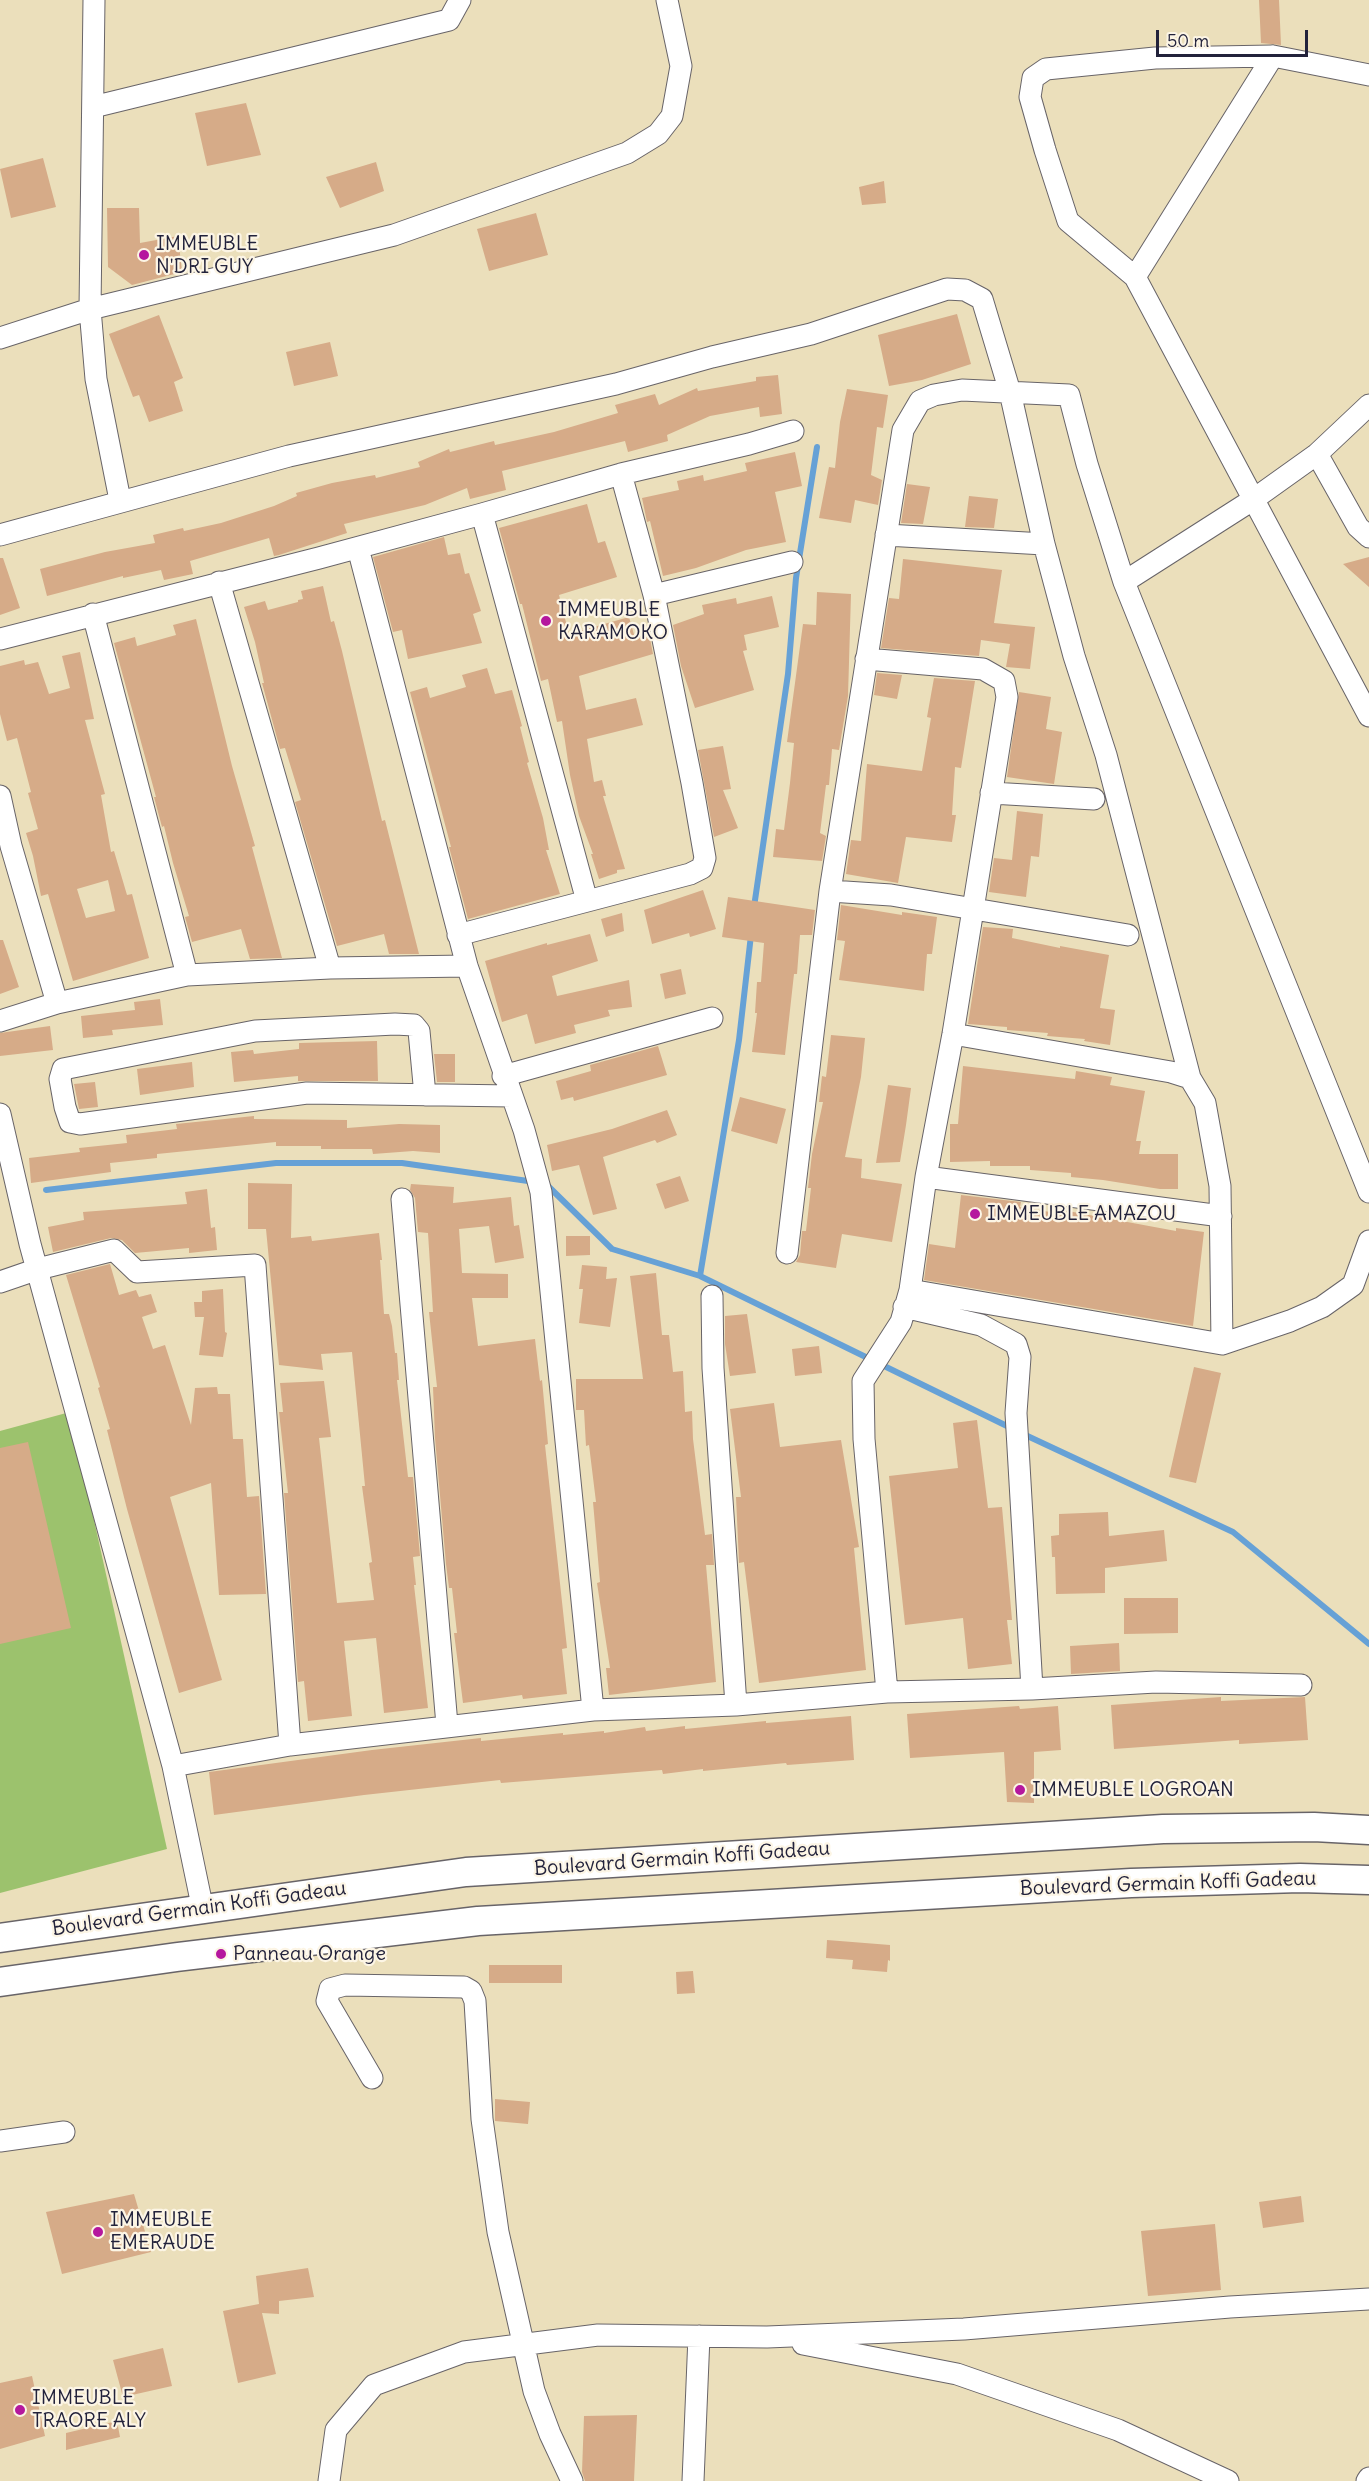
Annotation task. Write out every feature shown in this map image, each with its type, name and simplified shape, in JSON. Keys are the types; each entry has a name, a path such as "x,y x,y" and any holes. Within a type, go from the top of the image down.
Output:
{"main road":[{"name":"Boulevard Germain Koffi Gadeau","path":"0,1938 466,1872 1163,1829 1314,1827 1369,1830"},
{"name":"Boulevard Germain Koffi Gadeau","path":"0,1982 177,1957 478,1922 1131,1883 1300,1878 1369,1880"}],"street":[{"path":"94,0 90,309 96,379 120,500"},
{"path":"93,107 449,20 460,0"},
{"path":"0,339 90,309 394,235 627,153 657,134 672,116 681,66 667,0"},
{"path":"1369,75 1273,56 1155,58 1046,69 1032,78 1030,97 1068,221 1135,277 1369,716"},
{"path":"1135,277 1273,56"},
{"path":"0,535 120,500 289,456 616,384 712,357 811,334 947,289 965,290 982,299 1010,392 1044,544 1074,656 1107,755 1190,1078 1205,1103 1220,1186 1221,1344"},
{"path":"787,1253 830,891 903,430 920,401 934,395 962,390 1069,395 1087,464 1124,582 1369,1192"},
{"path":"1124,582 1254,499 1317,454 1369,405"},
{"path":"0,639 357,548 621,474 749,444 793,430"},
{"path":"1317,454 1358,527 1369,537"},
{"path":"458,935 538,916 690,874 702,868 705,858 693,783 654,595 621,474"},
{"path":"482,514 587,901"},
{"path":"886,535 1044,544"},
{"path":"357,548 458,935 524,1130 542,1192 593,1710"},
{"path":"654,595 792,562"},
{"path":"219,582 330,968"},
{"path":"93,614 187,975"},
{"path":"866,659 983,669 1004,681 1007,697 953,1034 905,1306 863,1380 864,1439 887,1692"},
{"path":"991,793 1094,799"},
{"path":"0,796 11,846 57,1003"},
{"path":"830,891 891,895 1128,935"},
{"path":"0,1021 57,1003 187,975 330,968 467,966"},
{"path":"425,1095 419,1031 414,1025 395,1024 255,1031 63,1069 60,1079 64,1107 70,1122 80,1124 307,1093 425,1095 508,1086 712,1018"},
{"path":"953,1034 1171,1072 1190,1078"},
{"path":"0,1114 38,1269 173,1766 203,1910"},
{"path":"926,1177 1221,1216"},
{"path":"402,1199 447,1725"},
{"path":"905,1306 1221,1344 1290,1322 1322,1307 1353,1285 1369,1241"},
{"path":"0,1282 38,1269 114,1250 137,1272 255,1265 290,1745"},
{"path":"712,1296 713,1368 736,1705"},
{"path":"905,1306 981,1325 1016,1344 1020,1357 1016,1413 1032,1689"},
{"path":"173,1766 290,1745 447,1725 593,1710 736,1705 887,1692 1032,1689 1156,1682 1300,1685"},
{"path":"372,2079 327,2001 330,1989 345,1985 464,1987 471,1991 475,2001 482,2119 498,2232 534,2391 550,2434 572,2481"},
{"path":"0,2141 64,2132"},
{"path":"329,2481 336,2430 374,2385 464,2352 598,2335 767,2337 964,2330 1230,2307 1369,2299"},
{"path":"693,2481 699,2336"},
{"path":"767,2337 957,2374 1118,2430 1228,2481"}],"green space":[{"path":"70,1412 167,1849 0,1893 0,1431"}],"building":[{"path":"1259,0 1279,0 1281,45 1261,43"},
{"path":"246,103 261,155 207,166 195,113"},
{"path":"43,158 56,207 11,218 0,169"},
{"path":"376,162 384,191 340,208 326,177"},
{"path":"884,181 886,203 862,205 859,187"},
{"name":"IMMEUBLE N'DRI GUY","path":"107,208 139,208 140,243 178,236 182,272 132,285 108,267"},
{"path":"536,213 548,255 489,271 477,229"},
{"path":"957,314 971,364 922,380 889,386 878,335"},
{"path":"159,315 183,378 174,382 183,411 149,422 139,395 133,397 109,334"},
{"path":"330,342 338,376 294,386 286,352"},
{"path":"778,375 782,414 760,417 759,407 710,416 667,435 668,441 628,452 625,441 502,471 506,490 470,499 467,488 425,505 344,524 347,533 279,555 274,556 269,538 190,561 193,574 164,580 161,570 123,578 123,576 47,596 40,569 105,552 155,543 153,535 221,523 274,506 297,496 296,493 332,483 375,475 376,478 420,467 418,462 449,449 450,452 494,441 495,445 554,432 618,413 615,405 655,394 659,405 697,388 698,391 756,381 756,377"},
{"path":"847,389 888,395 883,428 877,427 871,475 882,480 878,505 855,500 851,523 819,518 829,467 835,468 840,422"},
{"path":"795,452 802,486 775,492 786,542 746,550 696,568 663,576 642,498 679,490 677,481 703,475 704,481 747,471 745,463"},
{"path":"907,484 930,487 923,524 901,523"},
{"path":"969,496 998,499 994,528 965,527"},
{"path":"587,504 598,543 605,541 617,577 559,595 569,634 629,617 635,638 649,633 653,654 579,676 586,710 636,698 643,725 587,739 594,782 602,780 606,796 603,796 625,869 617,870 617,873 599,879 591,854 593,854 579,816 562,721 557,722 548,679 541,681 522,604 520,604 499,528"},
{"path":"444,537 448,555 460,553 465,574 469,573 481,611 473,614 482,643 408,659 402,630 393,632 373,557"},
{"path":"1369,557 1369,587 1343,564"},
{"path":"0,558 3,558 20,608 0,615"},
{"path":"903,559 1002,570 994,623 1035,627 1030,669 1006,667 1010,644 981,640 979,656 881,648 889,598 899,599"},
{"path":"323,586 331,622 334,621 342,651 382,821 385,820 419,954 389,954 384,934 337,946 295,802 301,800 285,748 280,749 262,683 264,683 255,642 244,607 265,601 268,610 298,602 303,599 301,591"},
{"path":"817,592 851,594 848,696 839,750 832,749 829,785 826,785 820,833 826,836 822,861 773,857 776,829 784,830 794,743 787,742 803,624 816,625"},
{"path":"772,596 779,627 744,635 747,650 743,651 754,690 695,708 681,666 673,625 704,614 702,605 736,598 737,604"},
{"path":"196,619 282,958 250,959 241,929 192,942 185,917 189,916 164,826 162,827 114,643 135,637 137,646 176,635 173,625"},
{"path":"80,652 94,719 85,720 105,794 101,795 111,852 114,851 127,895 132,894 149,958 73,981 48,894 41,896 26,833 38,829 17,738 7,741 0,714 0,666 24,660 25,665 38,662 49,694 70,688 62,656","holes":["108,880 115,911 86,918 77,889"]},
{"path":"487,668 495,694 512,690 522,726 520,727 529,762 527,763 543,818 549,850 546,850 560,894 468,919 410,692 427,687 430,698 466,687 462,675"},
{"path":"877,673 902,675 897,699 874,695"},
{"path":"934,678 975,681 961,768 955,767 952,815 956,815 952,842 906,837 898,883 846,874 851,840 861,841 867,764 922,771 931,718 927,717"},
{"path":"1019,692 1051,697 1046,729 1062,732 1054,784 1007,777"},
{"path":"723,746 731,789 723,790 738,828 714,837 698,750"},
{"path":"1017,811 1043,814 1039,857 1031,856 1026,897 989,892 994,858 1012,860"},
{"path":"703,890 716,929 690,937 689,933 652,944 644,910"},
{"path":"728,897 815,910 812,935 800,935 797,974 794,974 785,1055 752,1052 757,1013 755,1013 757,982 761,982 764,943 722,937"},
{"path":"841,905 902,915 902,912 937,917 932,954 927,954 924,991 839,980 845,941 837,940"},
{"path":"622,913 624,931 606,937 601,919"},
{"path":"983,927 1013,929 1012,938 1109,955 1100,1008 1115,1010 1110,1045 1084,1041 1085,1039 1047,1036 1048,1033 968,1024"},
{"path":"590,934 598,961 552,976 557,996 629,980 632,1007 608,1010 610,1016 574,1025 576,1033 535,1044 527,1014 502,1022 485,961 547,943 547,945"},
{"path":"0,940 3,940 19,987 0,994"},
{"path":"681,969 686,994 665,999 660,974"},
{"path":"160,999 163,1025 112,1030 113,1035 83,1038 81,1016 135,1010 134,1002"},
{"path":"50,1026 53,1050 0,1056 0,1033"},
{"path":"831,1035 865,1038 861,1077 845,1157 862,1159 861,1178 902,1184 892,1242 842,1234 836,1268 796,1262 800,1255 802,1231 806,1231 812,1154 823,1102 819,1102 822,1076 826,1077"},
{"path":"377,1041 378,1081 298,1081 298,1076 234,1082 231,1052 253,1050 254,1054 299,1049 299,1043"},
{"path":"658,1046 667,1075 574,1101 573,1097 561,1100 556,1081 591,1071 590,1065"},
{"path":"434,1054 455,1054 455,1082 437,1082"},
{"path":"192,1062 194,1087 140,1095 137,1069"},
{"path":"963,1066 1075,1079 1076,1071 1112,1077 1110,1085 1145,1091 1136,1141 1141,1141 1139,1154 1178,1154 1178,1189 1160,1189 1071,1177 1071,1173 1030,1170 1030,1166 990,1166 990,1161 950,1162 950,1124 958,1124"},
{"path":"95,1082 98,1107 79,1109 74,1084"},
{"path":"888,1085 911,1088 906,1125 900,1162 876,1163"},
{"path":"740,1097 786,1109 777,1144 731,1131"},
{"path":"667,1110 677,1135 657,1143 655,1140 603,1157 617,1209 593,1215 579,1165 552,1171 547,1145 612,1129"},
{"path":"254,1116 254,1119 347,1120 347,1128 399,1124 440,1125 440,1153 413,1151 373,1154 372,1149 276,1146 276,1142 157,1154 157,1158 110,1163 111,1172 31,1183 29,1158 80,1152 79,1148 127,1143 126,1135 177,1129 176,1124"},
{"path":"680,1176 689,1201 665,1209 656,1184"},
{"path":"248,1183 292,1184 291,1238 311,1236 312,1241 379,1233 384,1314 389,1314 395,1353 397,1353 399,1380 397,1380 408,1477 413,1477 420,1556 413,1557 416,1585 414,1585 428,1708 384,1713 376,1638 344,1641 352,1716 308,1721 304,1681 298,1682 284,1493 288,1493 279,1412 283,1412 280,1383 324,1381 331,1437 319,1438 337,1603 374,1600 369,1563 372,1562 362,1486 365,1486 352,1352 321,1354 323,1370 279,1365 266,1229 248,1229"},
{"path":"411,1184 454,1187 453,1203 511,1197 514,1226 519,1225 524,1258 495,1263 489,1226 459,1229 462,1273 508,1274 508,1298 472,1298 478,1346 535,1339 540,1381 542,1380 548,1444 545,1445 567,1648 562,1649 567,1694 523,1699 522,1695 463,1703 454,1633 457,1633 452,1588 449,1588 446,1564 435,1438 433,1387 437,1387 429,1312 433,1312 428,1233 418,1232 415,1198 410,1190"},
{"path":"207,1189 211,1228 215,1227 217,1250 189,1253 189,1248 135,1253 122,1240 111,1238 53,1252 48,1227 84,1220 83,1212 187,1204 185,1192"},
{"path":"961,1195 1021,1202 1020,1207 1056,1213 1057,1209 1176,1231 1176,1228 1204,1232 1193,1326 924,1280 929,1244 955,1248"},
{"path":"566,1236 590,1236 590,1255 566,1256"},
{"path":"110,1264 119,1295 136,1290 139,1297 151,1294 157,1312 142,1317 153,1349 165,1345 191,1425 195,1388 217,1387 218,1394 230,1394 233,1439 243,1439 247,1497 259,1496 266,1594 219,1595 211,1483 170,1497 222,1680 179,1693 127,1509 107,1430 110,1429 98,1388 100,1387 66,1275"},
{"path":"582,1265 607,1267 606,1279 617,1278 610,1327 579,1323 583,1289 579,1289"},
{"path":"656,1273 662,1335 669,1335 673,1372 683,1371 685,1412 692,1411 693,1439 705,1535 712,1534 714,1565 706,1565 716,1682 609,1695 606,1668 610,1668 597,1583 600,1582 593,1502 596,1502 589,1445 586,1446 584,1410 576,1410 576,1379 643,1379 630,1276"},
{"path":"223,1289 225,1332 227,1333 223,1357 199,1355 204,1317 195,1317 194,1302 202,1302 202,1291"},
{"path":"747,1314 756,1373 730,1376 725,1344 725,1316"},
{"path":"819,1346 822,1373 795,1376 792,1349"},
{"path":"1194,1367 1221,1373 1196,1483 1169,1477"},
{"path":"774,1403 780,1447 841,1440 859,1547 854,1548 866,1670 759,1683 744,1562 739,1563 736,1497 741,1497 730,1409"},
{"path":"977,1420 988,1508 1002,1507 1012,1620 1007,1620 1012,1664 968,1669 963,1618 905,1625 889,1476 958,1468 953,1423"},
{"path":"28,1442 71,1628 0,1644 0,1448"},
{"path":"1108,1512 1109,1536 1164,1530 1167,1561 1105,1568 1105,1593 1056,1594 1055,1557 1052,1557 1051,1536 1059,1535 1059,1514"},
{"path":"1124,1598 1178,1598 1178,1633 1124,1634"},
{"path":"1119,1643 1120,1671 1071,1674 1070,1646"},
{"path":"1221,1697 1221,1701 1305,1697 1308,1740 1239,1744 1239,1740 1114,1749 1111,1705"},
{"path":"1019,1706 1020,1709 1058,1706 1061,1750 1034,1752 1034,1803 1007,1802 1004,1752 910,1758 907,1714"},
{"path":"851,1716 854,1760 787,1765 786,1763 703,1771 703,1769 663,1774 662,1770 501,1783 500,1780 214,1815 209,1772 481,1738 481,1741 563,1733 563,1735 604,1731 604,1733 645,1727 646,1731 685,1726 685,1729"},
{"path":"827,1940 890,1945 887,1972 852,1969 853,1960 826,1958"},
{"path":"489,1965 562,1965 562,1983 489,1983"},
{"path":"693,1971 695,1993 677,1994 676,1972"},
{"path":"495,2099 530,2102 528,2124 495,2121"},
{"name":"IMMEUBLE EMERAUDE","path":"134,2194 151,2252 62,2274 46,2212"},
{"path":"1301,2196 1304,2222 1263,2228 1259,2202"},
{"path":"1215,2224 1221,2290 1148,2296 1141,2231"},
{"path":"308,2268 314,2297 279,2301 279,2314 262,2313 276,2374 238,2383 223,2311 259,2304 256,2276"},
{"path":"163,2348 172,2386 123,2397 113,2360"},
{"name":"IMMEUBLE TRAORE ALY","path":"32,2376 45,2436 0,2449 0,2383"},
{"path":"637,2415 634,2481 585,2481 582,2472 584,2416"},
{"path":"117,2421 120,2437 66,2450 66,2433"}],"waterway":[{"path":"754,907 788,674 796,578 817,447"},
{"path":"700,1276 739,1040 751,935"},
{"path":"46,1190 276,1163 402,1163 535,1182"},
{"path":"545,1183 612,1249 700,1276 1011,1428"},
{"path":"1021,1433 1233,1532 1369,1644"}],"place":[{"name":"IMMEUBLE N'DRI GUY","path":"144,255"},
{"name":"IMMEUBLE KARAMOKO","path":"546,621"},
{"name":"IMMEUBLE AMAZOU","path":"975,1214"},
{"name":"IMMEUBLE LOGROAN","path":"1020,1790"},
{"name":"Panneau Orange","path":"221,1954"},
{"name":"IMMEUBLE EMERAUDE","path":"98,2232"},
{"name":"IMMEUBLE TRAORE ALY","path":"20,2410"}]}
